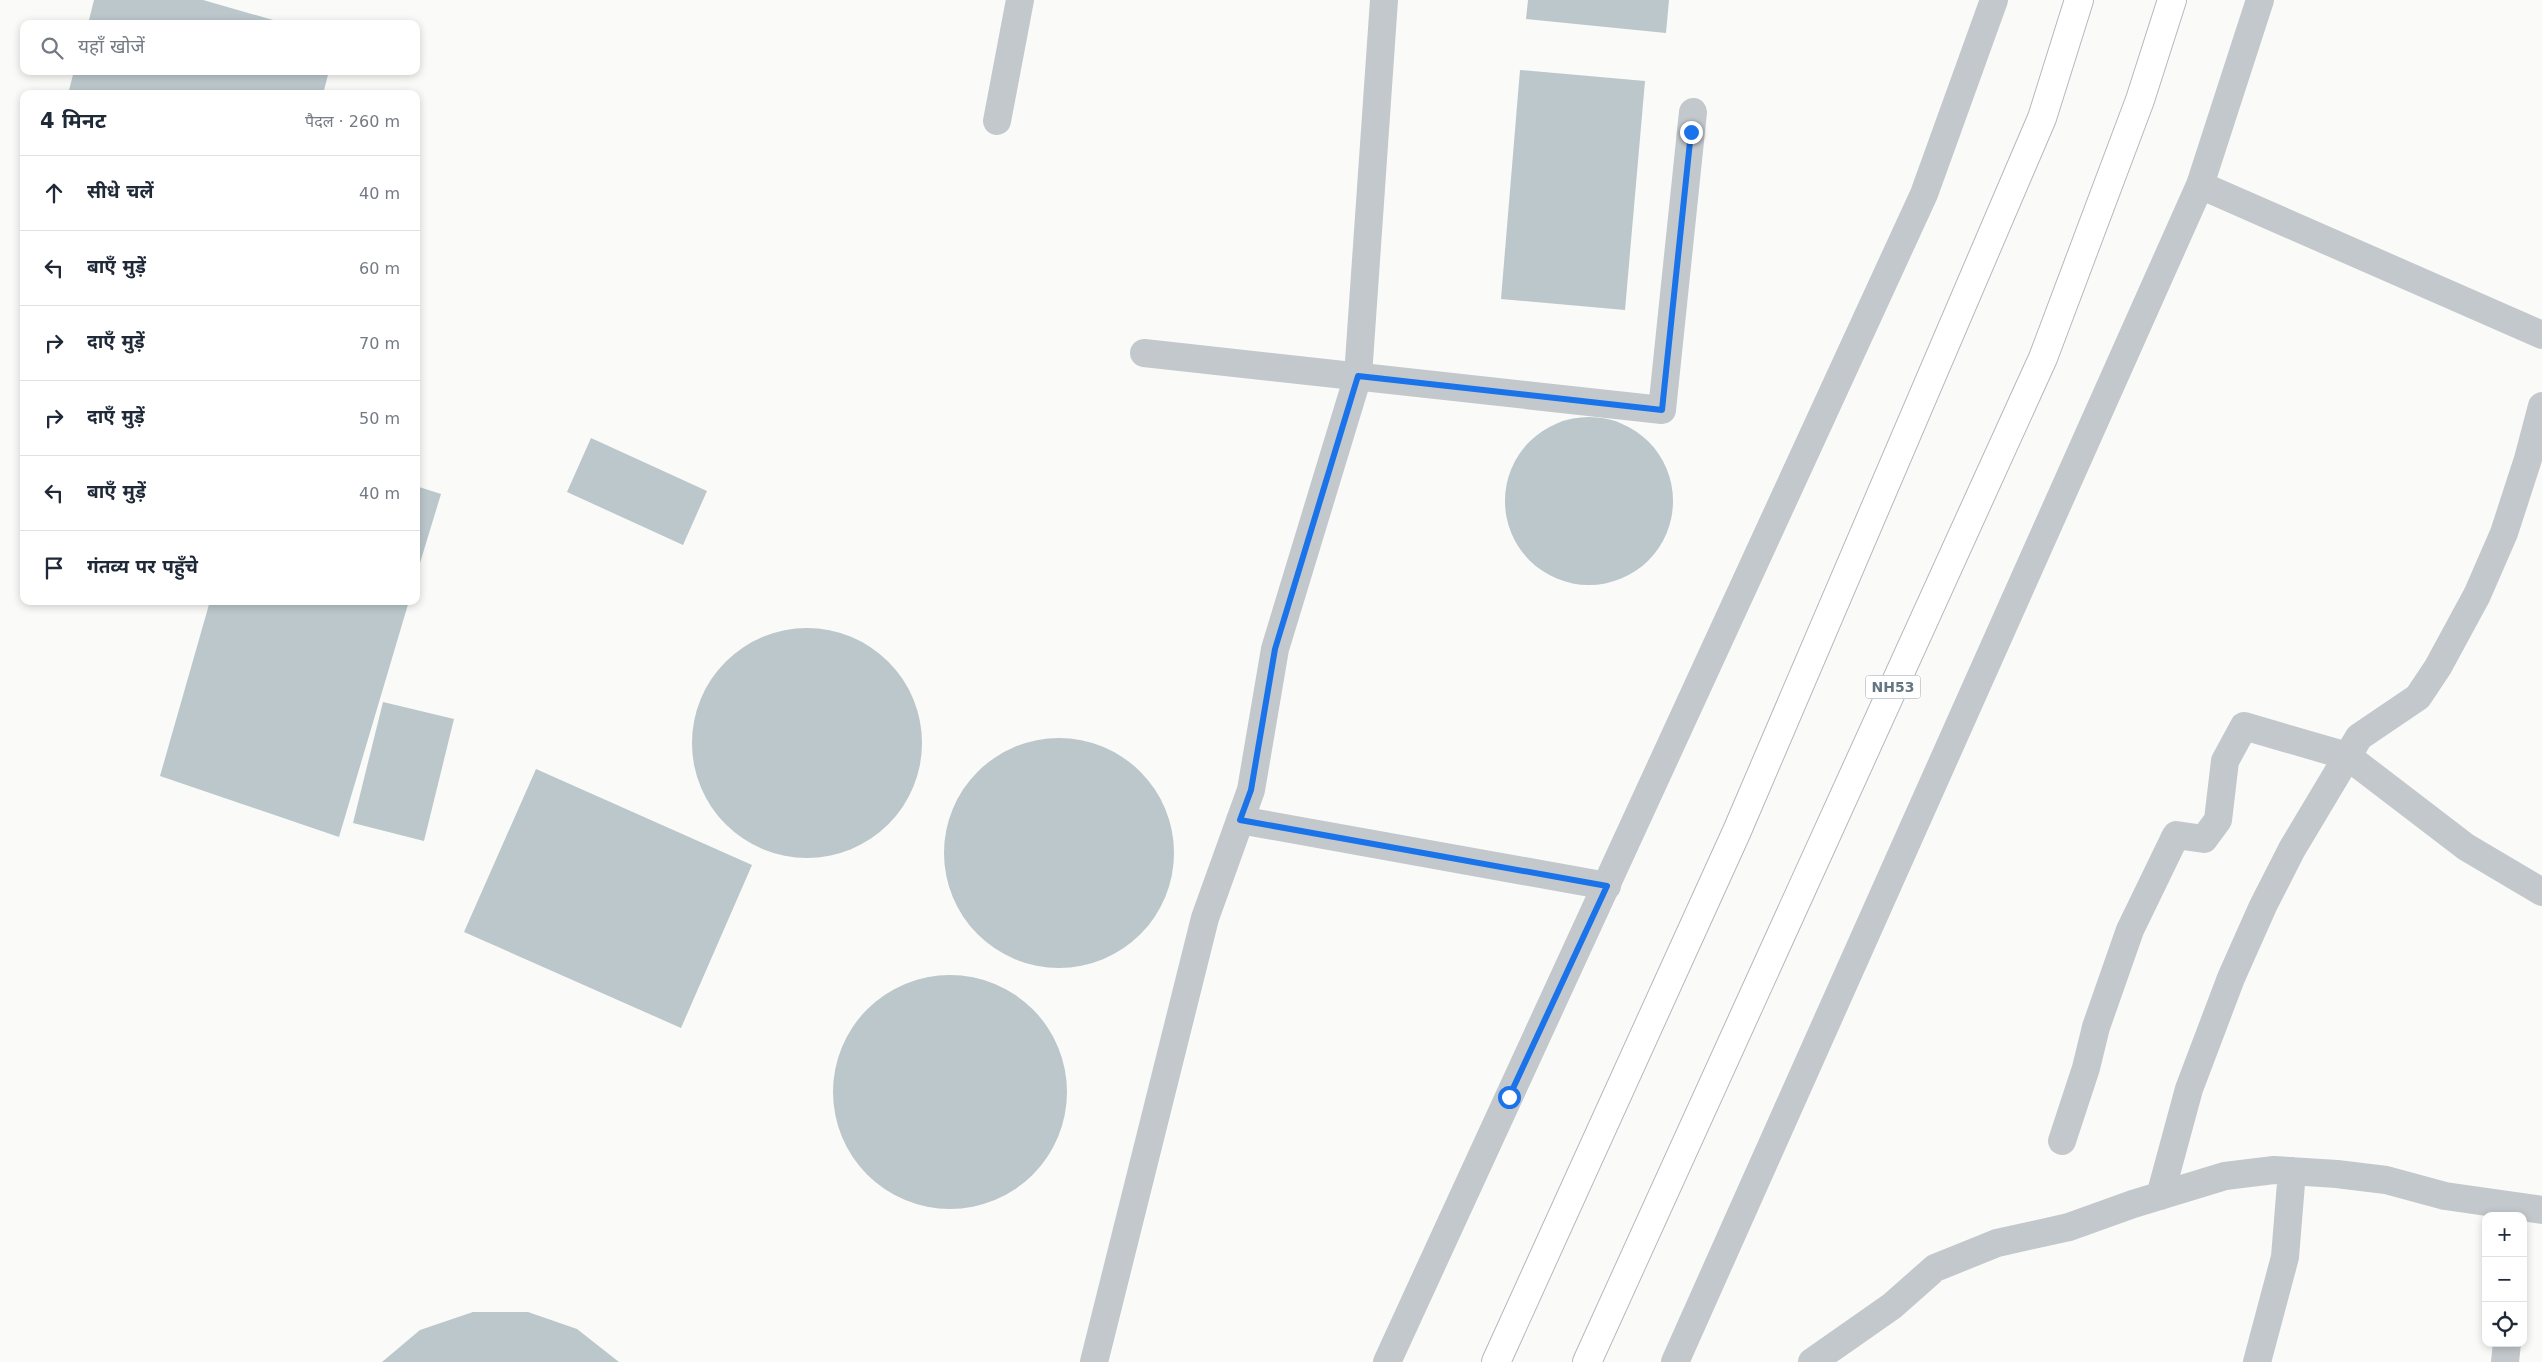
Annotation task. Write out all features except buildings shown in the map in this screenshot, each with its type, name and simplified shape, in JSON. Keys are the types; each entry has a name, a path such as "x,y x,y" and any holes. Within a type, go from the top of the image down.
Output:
{"highway":[{"path":"1496,1362 1736,831 2039,127 2079,0"},
{"name":"NH53","path":"1587,1362 2043,358 2140,100 2172,0"}],"street":[{"path":"997,122 1020,0"},
{"path":"1094,1362 1205,918 1251,790 1275,649 1358,376 1384,0"},
{"path":"1387,1362 1924,194 1994,0"},
{"path":"1675,1362 2200,185 2260,0"},
{"path":"1144,353 1662,410 1693,112"},
{"path":"2200,185 2542,334"},
{"path":"2160,1196 2189,1089 2231,978 2292,849 2358,737 2418,697 2438,667 2477,595 2504,533 2528,459 2542,406"},
{"path":"2062,1141 2086,1068 2096,1027 2130,930 2176,835 2204,840 2218,820 2225,761 2244,726 2348,756 2466,847 2542,892"},
{"path":"1240,820 1607,886"},
{"path":"1812,1362 1892,1306 1935,1268 1998,1243 2069,1227 2225,1176 2274,1170 2386,1180 2445,1196 2525,1211"},
{"path":"2257,1362 2285,1257 2292,1171"},
{"path":"2505,1362 2507,1347"}],"shaded area":[{"path":"94,0 203,0 273,20 89,20"},
{"path":"1528,0 1669,0 1666,33 1526,19"},
{"path":"1520,70 1645,81 1625,310 1501,299"},
{"path":"73,75 328,75 324,90 69,90"},
{"path":"1597,417 1621,423 1649,441 1667,469 1672,485 1672,517 1667,533 1649,561 1636,571 1613,582 1581,585 1557,579 1529,561 1519,548 1508,525 1505,493 1511,469 1529,441 1542,431 1565,420"},
{"path":"591,438 707,491 683,545 567,492"},
{"path":"420,487 441,494 420,563"},
{"path":"209,605 408,605 339,837 160,776"},
{"path":"807,628 829,630 851,637 880,654 896,670 908,689 917,710 922,743 920,765 913,787 896,816 880,832 861,844 840,853 807,858 785,856 763,849 734,832 718,816 706,797 697,776 692,743 694,721 701,699 718,670 734,654 753,642 774,633"},
{"path":"383,702 454,719 424,841 353,823"},
{"path":"1059,738 1081,740 1103,747 1123,757 1148,780 1155,789 1169,820 1174,853 1172,875 1165,897 1155,917 1132,942 1123,949 1092,963 1059,968 1037,966 1015,959 995,949 970,926 963,917 949,886 944,853 946,831 953,809 963,789 986,764 995,757 1026,743"},
{"path":"536,769 752,865 681,1028 464,932"},
{"path":"950,975 984,980 995,984 1015,995 1040,1018 1058,1047 1062,1058 1067,1092 1062,1126 1058,1137 1047,1157 1024,1182 995,1200 984,1204 950,1209 916,1204 905,1200 885,1189 860,1166 842,1137 838,1126 833,1092 838,1058 842,1047 853,1027 876,1002 905,984 916,980"},
{"path":"473,1312 528,1312 577,1329 619,1362 382,1362 420,1330"}],"route":[{"path":"1509,1097 1607,886 1240,820 1251,790 1275,649 1358,376 1662,410 1691,132"}]}
